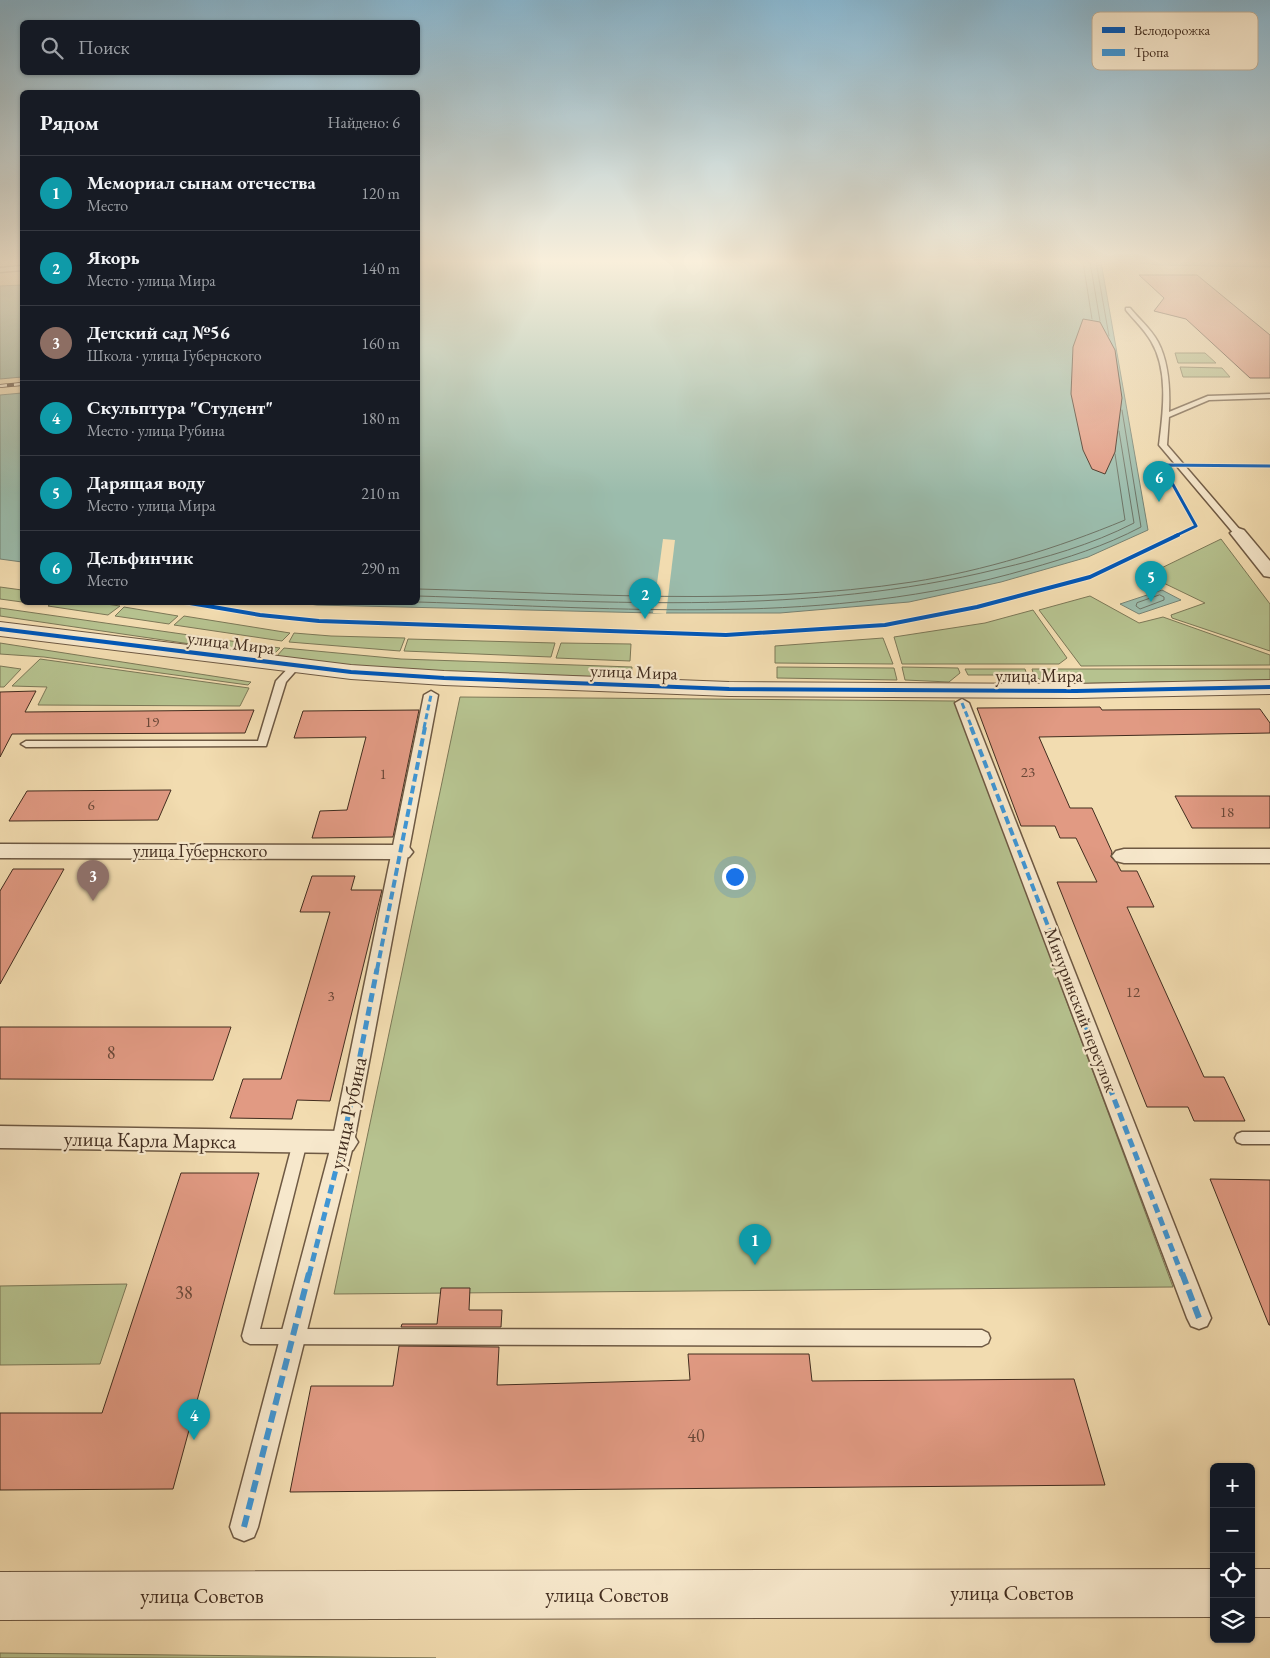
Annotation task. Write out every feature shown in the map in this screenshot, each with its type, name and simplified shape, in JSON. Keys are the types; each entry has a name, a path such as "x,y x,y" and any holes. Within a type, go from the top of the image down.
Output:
{"street":[{"path":"1238,533 1270,572"},
{"name":"улица Мира","path":"0,629 351,672 444,678 728,689 1076,690 1270,688"},
{"name":"улица Рубина","path":"244,1527 343,1142 431,695"},
{"name":"Мичуринский переулок","path":"962,704 1199,1318"},
{"name":"улица Губернского","path":"0,851 401,852"},
{"path":"1124,856 1270,856"},
{"name":"улица Карла Маркса","path":"0,1137 343,1142"},
{"name":"улица Советов","path":"0,1596 1210,1593"},
{"path":"1255,1593 1270,1593"}],"lane":[{"path":"1152,339 1155,343 1163,371 1166,416 1163,445 1238,533"},
{"path":"1166,416 1208,398 1270,396"},
{"path":"26,744 262,744 281,681 296,665"},
{"path":"1242,1138 1270,1138"},
{"path":"300,1142 250,1336 982,1338"}],"green space":[{"path":"1175,353 1205,353 1216,363 1178,363"},
{"path":"1180,367 1222,368 1230,377 1183,377"},
{"path":"1221,539 1270,604 1270,651 1172,618 1171,615 1205,603 1147,575"},
{"path":"0,587 20,590 20,602 0,599"},
{"path":"1090,596 1139,623 1163,617 1270,655 1270,665 1081,666 1039,610"},
{"path":"113,605 120,606 108,615 48,606"},
{"path":"124,607 178,616 169,624 115,616"},
{"path":"0,608 280,648 272,656 0,616"},
{"path":"1033,610 1067,658 1059,664 902,664 894,637 985,623"},
{"path":"184,616 290,633 282,641 174,625"},
{"path":"294,633 405,638 400,651 289,642"},
{"path":"883,638 893,664 775,663 775,646"},
{"path":"408,639 555,643 551,657 404,651"},
{"path":"0,643 251,682 248,685 44,657 0,654"},
{"path":"561,643 631,644 630,661 556,658"},
{"path":"284,648 401,659 632,667 631,678 396,670 276,657"},
{"path":"40,659 249,688 240,706 38,705 47,687 12,686"},
{"path":"0,666 21,669 4,687 0,687"},
{"path":"777,667 894,668 897,680 777,678"},
{"path":"902,667 958,668 960,673 949,682 905,680"},
{"path":"965,669 1025,669 1027,675 968,675"},
{"path":"1032,669 1270,669 1270,680 1048,684 1034,676"},
{"path":"460,697 955,701 1173,1287 334,1294"},
{"path":"127,1284 100,1364 0,1365 0,1286"},
{"path":"0,1653 436,1658 0,1658"}],"water":[{"path":"0,339 20,339 20,377 0,379"},
{"path":"420,339 1115,339 1148,530 1088,557 1001,582 909,602 780,613 653,613 317,605 420,605"},
{"path":"20,393 20,562 0,559 0,395"},
{"path":"1162,590 1181,600 1139,614 1120,604"}],"pier":[{"path":"663,539 675,540 666,614 653,613"}],"building":[{"path":"1076,339 1109,339 1115,350 1122,398 1115,452 1105,474 1092,469 1083,450 1071,394 1073,347"},
{"path":"1208,339 1270,339 1270,378 1250,378"},
{"path":"36,691 25,712 254,710 245,733 12,734 0,757 0,692"},
{"path":"1100,707 1102,710 1260,709 1270,723 1270,733 1039,737 1070,808 1092,808 1112,852 1111,857 1121,871 1137,871 1154,907 1127,907 1204,1077 1224,1077 1245,1121 1194,1121 1188,1107 1147,1107 1057,882 1097,882 1076,838 1060,838 1055,826 1021,826 977,708"},
{"path":"419,710 393,837 312,838 320,811 347,810 366,737 294,738 303,711"},
{"path":"171,790 158,820 9,821 27,791"},
{"path":"1175,796 1270,796 1270,828 1192,828"},
{"path":"13,869 64,869 0,984 0,891"},
{"path":"312,876 355,876 351,890 382,890 330,1101 297,1100 292,1119 230,1118 243,1079 281,1079 330,912 300,912"},
{"path":"0,1027 231,1027 213,1080 0,1079"},
{"path":"181,1173 259,1173 173,1489 0,1490 0,1413 102,1413"},
{"path":"1210,1179 1270,1180 1270,1325 1269,1325"},
{"path":"441,1288 470,1288 469,1310 502,1310 501,1327 401,1327 402,1324 437,1324"},
{"path":"399,1346 499,1347 497,1385 690,1380 688,1354 809,1354 812,1381 1074,1379 1105,1485 290,1492 311,1386 393,1386"}],"railway":[{"path":"0,386 20,384"}],"marked path":[{"path":"244,1527 343,1142 431,695"},
{"path":"962,703 1199,1318"}],"cycle path":[{"path":"202,605 260,615 319,621 726,635 885,625 977,607 1090,577 1196,526 1162,465 1270,466"},
{"path":"0,629 351,672 444,678 729,689 1076,691 1270,687"}],"place":[{"name":"Дельфинчик","path":"1159,502"},
{"name":"Дарящая воду","path":"1151,602"},
{"name":"Якорь","path":"645,619"},
{"name":"Детский сад №56","path":"93,901"},
{"name":"Мемориал сынам отечества","path":"755,1265"},
{"name":"Скульптура \"Студент\"","path":"194,1440"}]}
